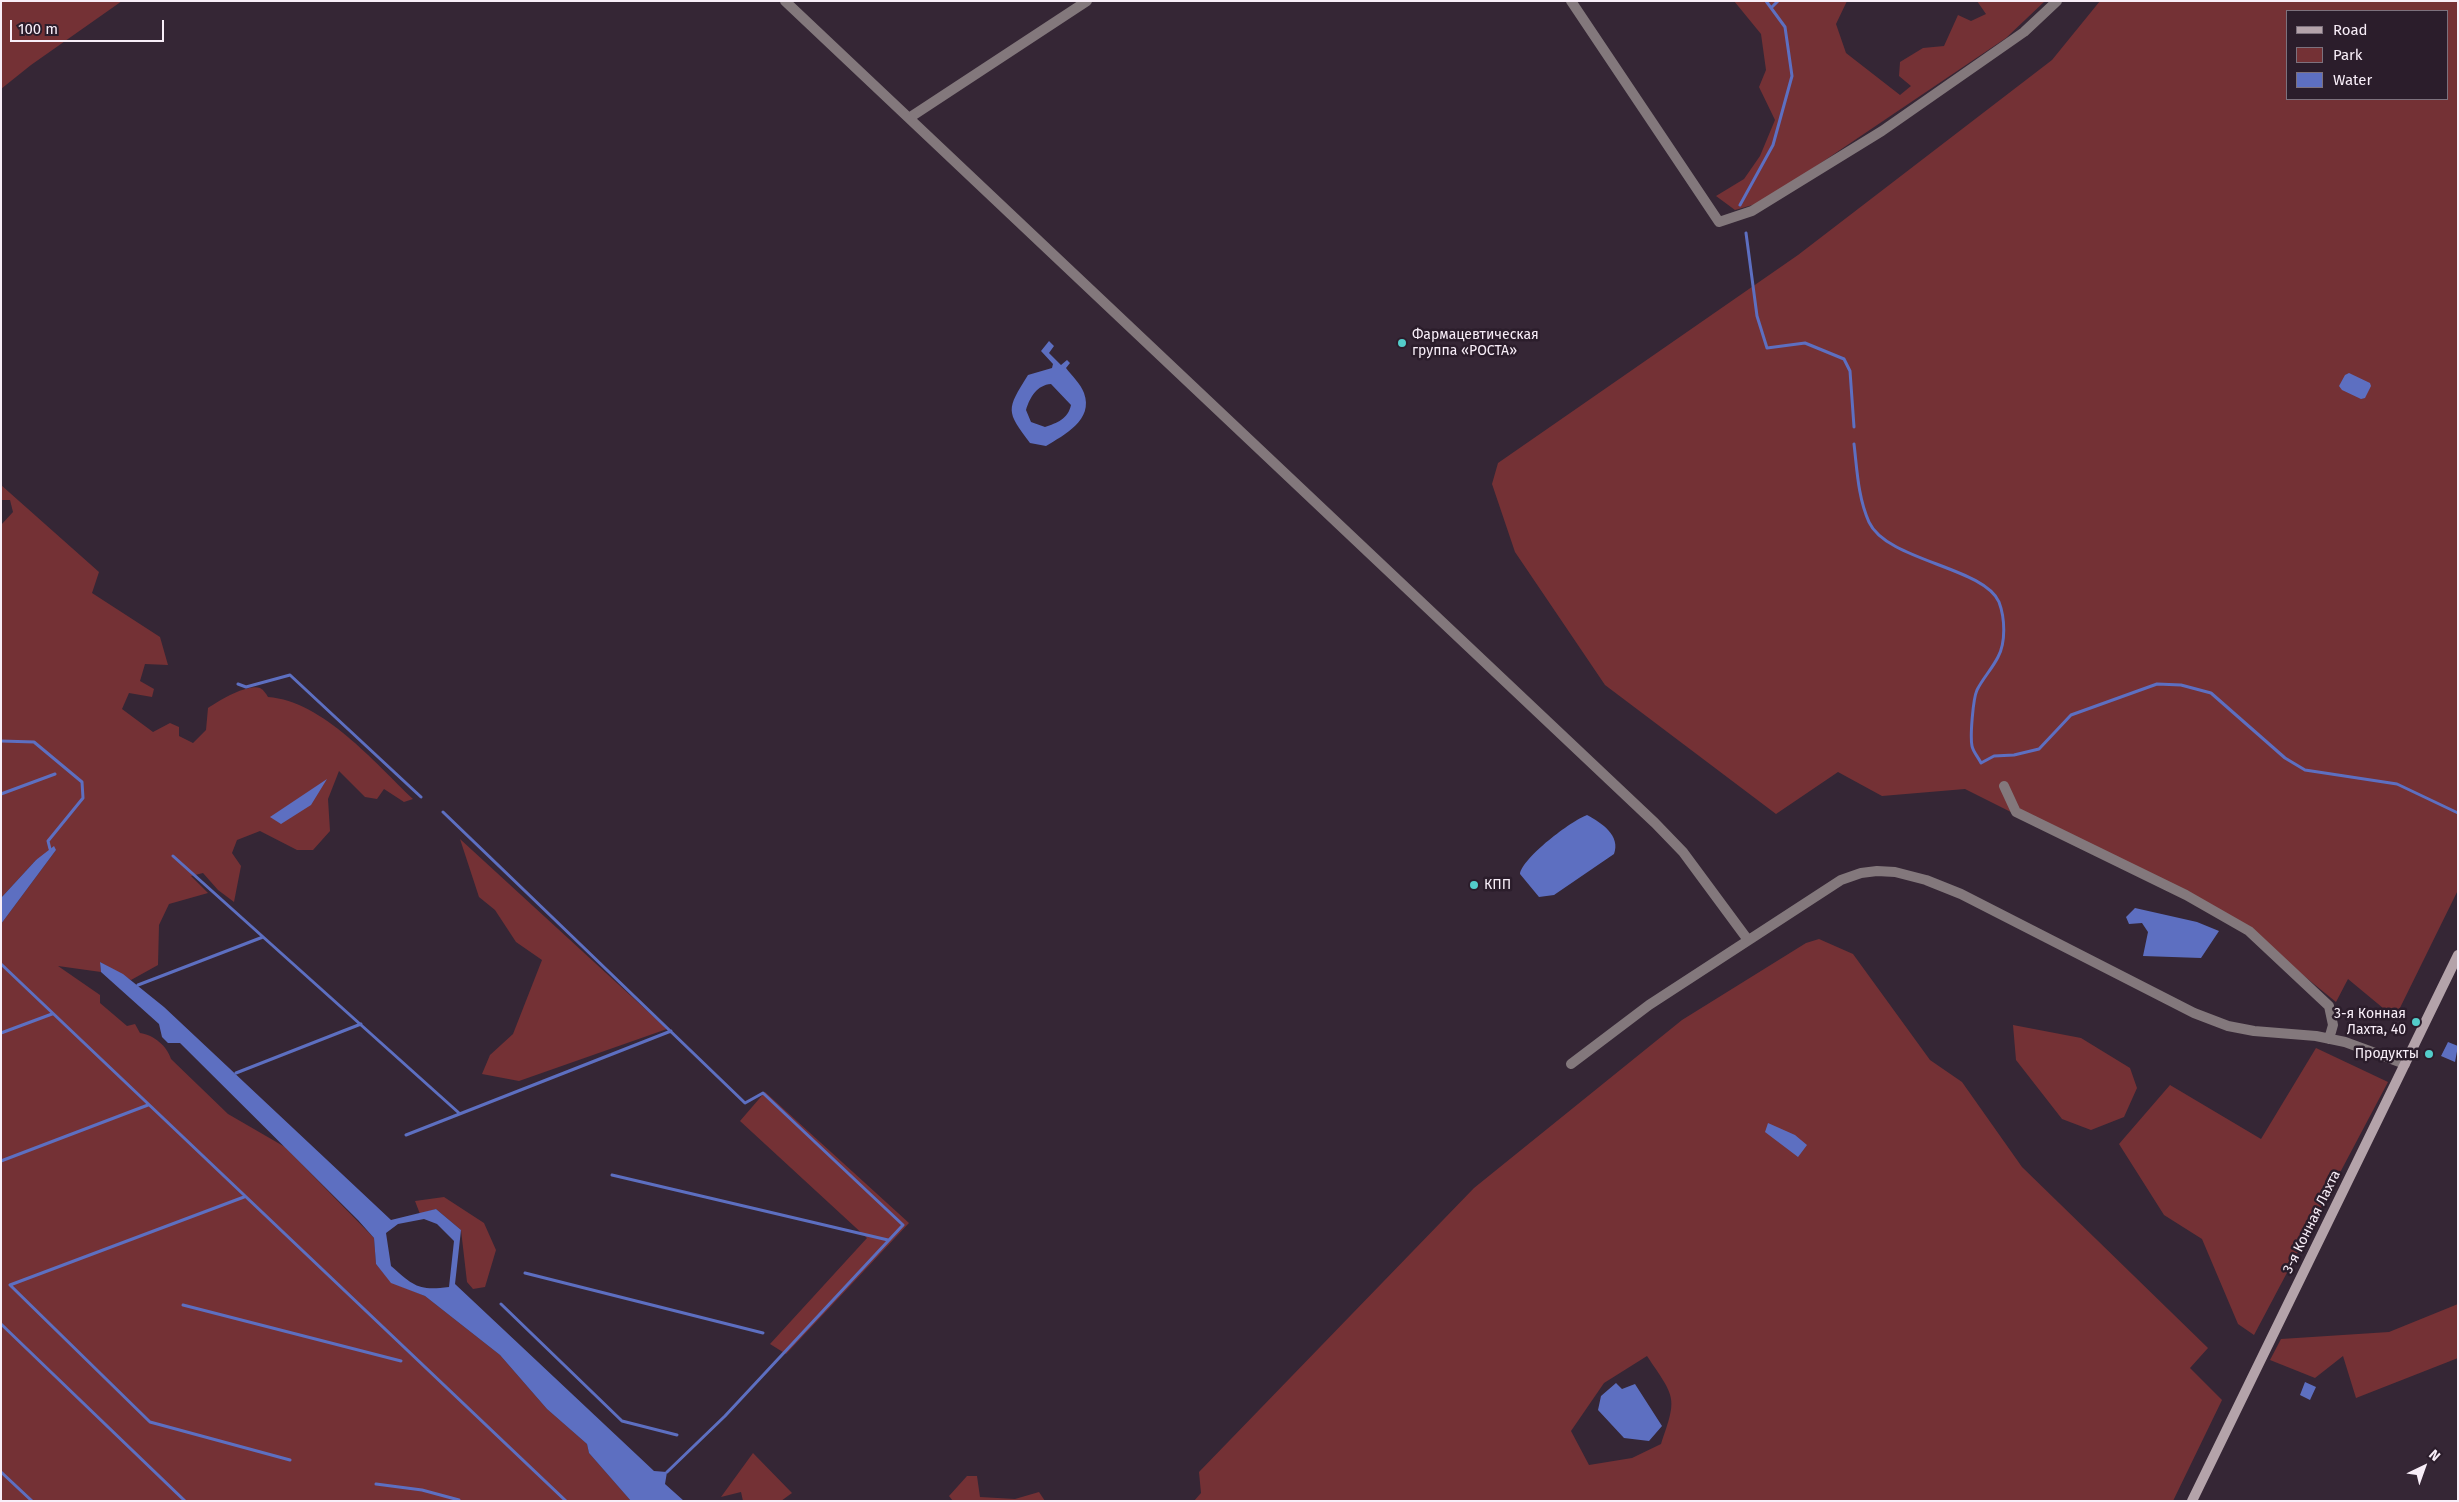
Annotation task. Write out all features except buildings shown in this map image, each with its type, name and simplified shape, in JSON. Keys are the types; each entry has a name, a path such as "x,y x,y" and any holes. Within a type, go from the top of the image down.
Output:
{"main road":[{"name":"3-я Конная Лахта","path":"2192,1501 2458,955"}],"street":[{"path":"785,1 1655,823 1683,852 1748,940"},
{"path":"909,118 1087,1"},
{"path":"1571,1 1719,222 1752,211 1882,131 2024,32 2057,1"},
{"path":"2004,786 2016,812 2186,895 2249,931 2328,1006 2333,1025 2329,1038"},
{"path":"1571,1064 1649,1006 1841,880 1861,873 1895,872 1918,878 1961,894 2194,1013 2228,1026 2254,1031 2329,1038 2405,1064"}],"green space":[{"path":"1,1 122,1 31,65 1,89"},
{"path":"1734,1 1847,1 1836,24 1846,53 1900,95 1911,86 1899,76 1900,62 1923,48 1944,46 1958,15 1971,21 1986,14 1977,1 2045,1 2006,38 1763,202 1735,210 1716,196 1744,179 1760,156 1775,120 1759,87 1766,70 1761,34"},
{"path":"2100,1 2458,1 2458,890 2395,1018 2348,979 2336,1002 2250,932 1965,789 1882,796 1838,772 1776,814 1605,685 1515,552 1492,484 1498,463 1798,255 2052,60"},
{"path":"1,485 99,572 92,593 160,637 168,665 145,664 140,681 154,689 152,697 129,693 122,709 153,732 170,723 179,727 179,736 193,743 206,730 208,708 241,690 255,687 260,688 268,697 288,701 309,710 328,722 365,752 413,799 404,802 384,789 377,799 365,797 339,771 328,799 330,831 313,850 297,850 260,831 237,840 232,853 241,866 234,902 218,890 203,873 191,876 208,893 169,904 159,925 158,965 131,980 100,962 101,972 58,966 100,995 100,1003 127,1026 135,1024 140,1033 150,1036 159,1042 171,1059 228,1114 285,1147 374,1238 376,1264 391,1282 425,1296 500,1355 547,1409 587,1444 589,1453 631,1501 1,1501 1,924 56,850 36,860 1,898 1,525 13,512 10,500 1,500"},
{"path":"460,839 667,1029 519,1081 482,1074 490,1055 513,1034 542,960 516,942 495,910 479,897"},
{"path":"1819,939 1853,954 1930,1060 1962,1082 2022,1167 2208,1348 2190,1368 2222,1400 2173,1501 1194,1501 1201,1493 1199,1472 1474,1188 1682,1020 1806,943","holes":["1647,1356 1671,1398 1670,1416 1661,1444 1632,1458 1589,1465 1571,1431 1604,1383"]},
{"path":"2013,1025 2081,1038 2130,1068 2137,1088 2124,1117 2091,1130 2062,1119 2016,1060"},
{"path":"2316,1048 2388,1082 2254,1335 2238,1324 2202,1239 2164,1215 2119,1144 2170,1085 2261,1139"},
{"path":"765,1092 909,1223 786,1354 770,1344 867,1238 740,1121"},
{"path":"444,1197 484,1223 496,1250 485,1287 473,1289 467,1282 461,1230 436,1209 420,1214 415,1201"},
{"path":"2458,1304 2458,1358 2356,1398 2343,1356 2315,1378 2270,1360 2281,1339 2389,1332"},
{"path":"753,1453 792,1493 781,1501 743,1501 741,1492 721,1497"},
{"path":"967,1476 977,1476 980,1497 1015,1499 1039,1492 1045,1501 953,1501 949,1496"}],"water":[{"path":"1049,341 1054,346 1049,353 1061,365 1067,360 1070,363 1066,368 1083,390 1086,403 1085,411 1076,426 1046,446 1030,443 1016,424 1012,410 1016,396 1028,375 1052,368 1053,364 1041,351","holes":["1051,384 1071,405 1065,417 1045,427 1031,422 1026,410 1035,392"]},
{"path":"2349,373 2370,383 2371,386 2365,398 2361,399 2342,390 2339,386 2345,375"},
{"path":"327,779 311,805 281,824 270,817"},
{"path":"1587,815 1609,831 1615,841 1614,854 1554,895 1539,897 1520,874 1523,867 1529,858 1549,840 1570,824"},
{"path":"54,846 56,850 1,924 1,898 36,860"},
{"path":"2135,908 2197,922 2219,931 2201,958 2143,956 2148,932 2142,923 2129,924 2126,917"},
{"path":"100,962 123,974 164,1007 391,1220 436,1209 461,1230 455,1284 654,1471 667,1472 665,1484 684,1501 631,1501 589,1453 587,1444 547,1409 500,1355 425,1296 391,1283 376,1264 374,1238 358,1220 180,1043 168,1043 162,1037 159,1024 101,972","holes":["424,1219 437,1224 454,1241 449,1287 423,1287 411,1282 391,1266 386,1233 398,1224"]},
{"path":"2448,1042 2458,1046 2455,1062 2441,1056"},
{"path":"1768,1123 1795,1135 1807,1145 1798,1157 1765,1132"},
{"path":"2305,1382 2316,1387 2310,1400 2300,1395"},
{"path":"1616,1383 1622,1389 1635,1384 1662,1426 1649,1441 1624,1438 1598,1410 1601,1396"}],"waterway":[{"path":"1740,205 1773,145 1792,76 1785,27 1766,1"},
{"path":"1771,8 1778,1"},
{"path":"1746,233 1757,316 1767,348 1805,343 1844,359 1850,371 1854,427"},
{"path":"1854,444 1862,503 1869,522 1879,535 1895,546 1914,555 1975,580 1990,590 1999,602 2003,622 2001,651 1977,690 1973,709 1972,746 1981,763 1994,756 2014,755 2039,749 2071,715 2157,684 2181,685 2211,693 2285,758 2305,770 2397,784 2458,813"},
{"path":"238,684 246,687 290,675 421,797"},
{"path":"1,741 34,742 82,782 83,798 48,841 50,849"},
{"path":"1,794 55,774"},
{"path":"443,812 745,1103 763,1093 903,1225 725,1416 667,1472"},
{"path":"173,856 459,1113"},
{"path":"138,985 263,937"},
{"path":"1,964 566,1501"},
{"path":"1,1033 52,1014"},
{"path":"236,1073 361,1024"},
{"path":"406,1135 671,1031"},
{"path":"1,1161 148,1105"},
{"path":"612,1175 888,1240"},
{"path":"244,1197 10,1285 150,1422 290,1460"},
{"path":"525,1273 763,1333"},
{"path":"501,1304 622,1421 677,1435"},
{"path":"183,1305 401,1361"},
{"path":"1,1324 185,1501"},
{"path":"1,1472 32,1501"},
{"path":"376,1484 422,1490 459,1500"}],"place":[{"name":"Фармацевтическая группа «РОСТА»","path":"1402,343"},
{"name":"КПП","path":"1474,885"},
{"name":"3-я Конная Лахта, 40","path":"2416,1022"},
{"name":"Продукты","path":"2429,1054"}]}
